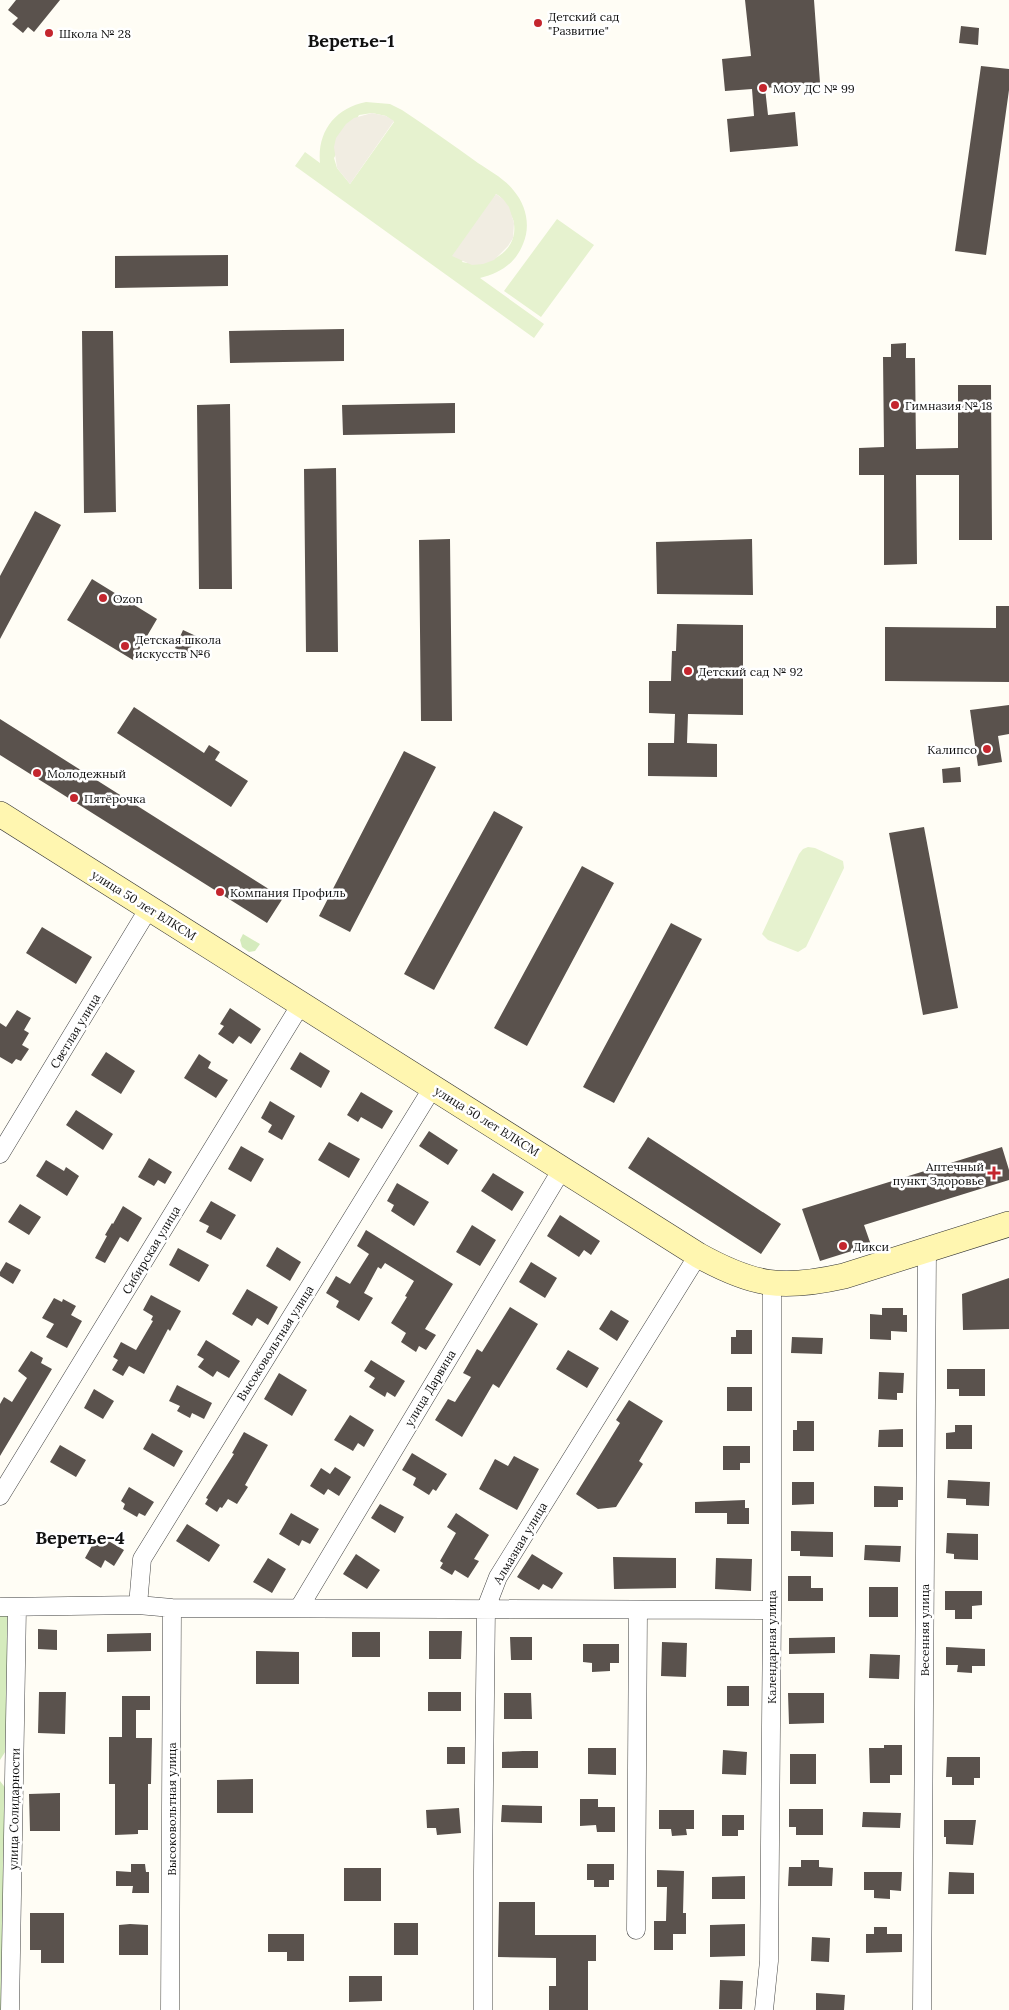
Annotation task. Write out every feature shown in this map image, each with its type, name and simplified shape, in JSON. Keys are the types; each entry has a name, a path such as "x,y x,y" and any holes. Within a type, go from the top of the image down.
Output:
{"main road":[{"name":"улица 50 лет ВЛКСМ","path":"0,814 698,1255 726,1270 752,1280 772,1283 797,1284 816,1282 844,1276 1009,1224"}],"street":[{"name":"Светлая улица","path":"0,1154 149,908"},
{"name":"Сибирская улица","path":"0,1496 301,1004"},
{"name":"Высоковольтная улица","path":"138,1605 142,1559 433,1086"},
{"name":"улица Дарвина","path":"299,1608 562,1169"},
{"name":"Весенняя улица","path":"922,2010 927,1250"},
{"name":"Алмазная улица","path":"483,2010 486,1608 498,1577 698,1255"},
{"name":"Календарная улица","path":"764,2010 769,1961 772,1283"},
{"path":"9,1607 138,1605 172,1608 772,1610"},
{"name":"улица Солидарности","path":"9,1607 7,1774 10,2010"},
{"name":"Высоковольтная улица","path":"170,2010 172,1608"},
{"path":"636,1930 638,1610"}],"green space":[{"path":"366,102 390,104 402,110 497,176 514,191 522,203 526,216 527,230 523,244 516,257 506,267 480,278 544,324 534,338 295,166 305,152 320,163 322,141 330,123 345,110","holes":["372,113 386,116 394,122 350,184 337,168 334,158 359,115","496,194 505,202 513,220 514,234 511,243 506,250 490,260 481,263 462,262"]},
{"path":"557,219 594,245 541,317 504,291"},
{"path":"808,847 815,848 843,861 844,868 806,947 798,952 768,940 762,934 799,854"},
{"path":"243,934 260,944 255,951 249,952 242,947 240,940"},
{"path":"0,1613 10,1614 7,1749 0,1760"},
{"path":"0,1781 7,1790 7,2010 0,2010"}],"shaded area":[{"path":"372,113 386,116 394,121 350,184 337,168 334,147 336,138 346,124 354,118"},
{"path":"496,194 509,207 514,223 513,238 508,246 494,260 483,264 472,265 452,256"}],"building":[{"path":"16,0 60,0 34,32 28,27 23,33 12,24 18,18 8,10"},
{"path":"745,0 814,0 820,83 765,88 768,115 795,112 798,146 730,152 727,119 754,116 752,89 725,91 722,59 751,56"},
{"path":"961,26 979,28 978,45 959,43"},
{"path":"981,66 1009,69 1009,90 986,255 955,251"},
{"path":"228,255 228,286 115,288 115,256"},
{"path":"344,329 344,361 230,363 229,331"},
{"path":"82,331 113,331 116,512 84,513"},
{"path":"906,343 906,358 915,358 916,449 958,448 958,385 991,385 992,540 959,540 959,475 916,475 917,564 884,565 884,475 859,475 859,448 884,447 883,357 891,357 891,344"},
{"path":"455,403 455,433 343,435 342,405"},
{"path":"230,404 232,589 199,589 197,405"},
{"path":"336,468 338,652 306,652 304,469"},
{"path":"35,511 61,525 0,639 0,576"},
{"path":"450,539 452,721 421,721 419,540"},
{"path":"752,539 753,595 657,594 656,542"},
{"path":"92,579 157,619 133,660 67,620"},
{"path":"996,606 1009,606 1009,682 885,681 885,627 996,628"},
{"path":"677,624 743,625 743,715 688,714 687,743 717,744 717,777 648,776 648,743 674,743 675,714 649,713 649,681 671,681 672,651 676,651"},
{"path":"183,630 196,636 188,654 175,648"},
{"path":"1009,705 1009,734 998,736 1002,762 978,766 970,710"},
{"path":"134,707 204,753 209,745 220,752 215,760 248,781 231,807 117,733"},
{"path":"0,719 283,898 267,923 0,755"},
{"path":"404,751 436,767 350,932 319,916"},
{"path":"960,767 961,782 943,783 942,769"},
{"path":"494,811 523,827 434,990 404,974"},
{"path":"924,827 958,1008 923,1015 889,833"},
{"path":"582,866 614,883 527,1046 494,1028"},
{"path":"671,923 702,939 614,1103 583,1087"},
{"path":"42,927 92,957 76,984 26,953"},
{"path":"230,1008 261,1029 251,1044 239,1036 233,1044 218,1034 224,1026 220,1024"},
{"path":"17,1010 31,1018 24,1030 29,1033 22,1045 29,1049 21,1061 16,1059 12,1064 0,1057 0,1023 6,1027"},
{"path":"106,1052 135,1071 121,1094 91,1075"},
{"path":"300,1052 330,1071 321,1088 290,1069"},
{"path":"199,1054 211,1062 208,1068 228,1080 216,1098 184,1078"},
{"path":"361,1092 393,1111 382,1129 361,1117 358,1122 347,1115"},
{"path":"270,1101 295,1116 282,1140 268,1132 272,1125 261,1118"},
{"path":"76,1110 113,1134 103,1150 66,1125"},
{"path":"429,1131 458,1150 448,1165 419,1146"},
{"path":"648,1137 781,1224 761,1254 628,1168"},
{"path":"329,1142 360,1159 349,1178 318,1160"},
{"path":"241,1146 264,1159 251,1182 228,1169"},
{"path":"1002,1147 1009,1170 1009,1180 864,1225 871,1245 820,1261 802,1209"},
{"path":"149,1158 172,1172 165,1184 158,1180 154,1186 138,1177"},
{"path":"46,1160 64,1171 66,1167 79,1176 67,1196 36,1176"},
{"path":"493,1173 524,1192 512,1211 481,1191"},
{"path":"397,1183 429,1202 414,1226 391,1211 394,1205 387,1201"},
{"path":"211,1201 236,1215 221,1240 206,1232 209,1226 199,1221"},
{"path":"20,1204 41,1217 29,1235 8,1222"},
{"path":"123,1206 142,1218 128,1242 120,1237 105,1263 95,1258 107,1236 105,1235"},
{"path":"560,1215 600,1241 591,1255 584,1250 579,1257 547,1236"},
{"path":"472,1225 496,1240 480,1266 456,1252"},
{"path":"366,1230 453,1284 425,1329 436,1335 426,1350 419,1346 416,1352 401,1342 406,1333 391,1323 407,1297 405,1296 414,1281 385,1263 381,1269 378,1267 364,1293 373,1298 359,1321 336,1307 339,1301 326,1293 336,1276 350,1284 369,1254 357,1246"},
{"path":"277,1247 301,1262 290,1281 266,1266"},
{"path":"178,1248 209,1265 199,1282 169,1265"},
{"path":"6,1262 21,1270 13,1284 0,1276 0,1272"},
{"path":"531,1262 557,1278 545,1298 519,1282"},
{"path":"1009,1278 1009,1329 963,1330 962,1294"},
{"path":"247,1289 278,1307 268,1325 257,1318 252,1326 232,1314"},
{"path":"151,1295 181,1311 170,1331 168,1329 144,1374 129,1366 123,1376 112,1370 118,1360 113,1357 121,1342 136,1350 153,1321 151,1320 153,1316 143,1310"},
{"path":"54,1298 62,1302 63,1299 76,1306 71,1315 82,1321 67,1348 46,1337 54,1324 42,1318"},
{"path":"510,1307 538,1324 499,1388 493,1384 462,1437 435,1420 448,1399 455,1402 471,1377 463,1373 477,1349 482,1352"},
{"path":"882,1308 903,1308 903,1315 907,1315 907,1332 891,1331 891,1340 870,1339 870,1314 882,1315"},
{"path":"611,1310 629,1321 617,1341 599,1329"},
{"path":"736,1330 752,1330 752,1354 731,1354 731,1337 736,1337"},
{"path":"792,1337 823,1338 822,1354 791,1353"},
{"path":"206,1340 240,1361 229,1378 217,1371 213,1377 198,1367 204,1359 197,1355"},
{"path":"568,1350 599,1368 587,1388 556,1369"},
{"path":"31,1351 43,1358 41,1363 52,1369 0,1456 0,1404 4,1397 12,1402 27,1378 18,1371"},
{"path":"371,1360 405,1381 395,1397 387,1392 385,1397 369,1387 375,1378 364,1371"},
{"path":"947,1369 985,1369 985,1396 959,1396 959,1389 947,1389"},
{"path":"879,1372 904,1373 903,1393 897,1393 897,1400 878,1399"},
{"path":"279,1373 307,1390 292,1416 264,1399"},
{"path":"177,1385 212,1403 204,1419 192,1413 190,1418 177,1411 180,1406 169,1401"},
{"path":"727,1387 752,1387 752,1411 727,1411"},
{"path":"94,1389 114,1401 103,1419 84,1408"},
{"path":"629,1400 663,1421 639,1461 643,1464 616,1507 598,1509 576,1494 620,1423 616,1420"},
{"path":"350,1415 374,1430 364,1447 358,1443 353,1451 334,1440"},
{"path":"797,1421 814,1421 814,1451 793,1451 793,1430 797,1430"},
{"path":"955,1425 972,1425 972,1449 946,1449 946,1433 955,1432"},
{"path":"903,1429 903,1447 878,1447 879,1430"},
{"path":"244,1432 268,1445 245,1485 248,1487 237,1504 228,1499 217,1512 205,1504 208,1499 206,1498 234,1454 232,1453"},
{"path":"152,1433 183,1451 174,1467 143,1449"},
{"path":"60,1445 86,1460 76,1477 50,1462"},
{"path":"723,1446 750,1446 750,1463 740,1463 740,1470 723,1470"},
{"path":"412,1453 447,1474 436,1491 433,1489 429,1495 413,1485 416,1478 402,1470"},
{"path":"514,1456 539,1469 517,1510 479,1489 495,1459 508,1466"},
{"path":"335,1467 351,1477 339,1496 328,1489 324,1495 310,1486 321,1468 330,1474"},
{"path":"948,1480 990,1482 989,1506 966,1505 966,1499 947,1498"},
{"path":"792,1482 814,1482 814,1504 792,1505"},
{"path":"874,1486 903,1487 903,1500 898,1500 898,1507 874,1507"},
{"path":"129,1487 154,1502 145,1516 139,1513 137,1517 123,1509 125,1504 121,1501"},
{"path":"745,1500 745,1508 749,1508 749,1524 727,1524 727,1513 695,1513 695,1502"},
{"path":"380,1504 404,1517 395,1533 371,1518"},
{"path":"291,1513 319,1529 310,1544 302,1540 299,1546 279,1534"},
{"path":"456,1513 489,1535 474,1559 479,1561 468,1578 455,1570 452,1575 440,1568 443,1563 440,1561 456,1533 447,1527"},
{"path":"187,1524 220,1545 209,1562 176,1541"},
{"path":"791,1531 833,1532 833,1557 800,1556 800,1551 791,1551"},
{"path":"947,1533 978,1534 978,1560 954,1559 954,1554 946,1553"},
{"path":"98,1535 124,1550 114,1566 105,1560 101,1568 85,1558"},
{"path":"865,1545 901,1546 900,1562 864,1560"},
{"path":"356,1554 380,1570 367,1589 343,1574"},
{"path":"532,1554 563,1573 552,1589 543,1584 539,1590 517,1577"},
{"path":"613,1557 676,1558 676,1588 614,1589"},
{"path":"268,1558 286,1569 272,1593 253,1582"},
{"path":"716,1558 752,1559 751,1591 715,1589"},
{"path":"788,1576 811,1576 811,1588 823,1588 823,1601 788,1601"},
{"path":"869,1587 898,1587 898,1617 869,1617"},
{"path":"945,1591 982,1591 982,1605 972,1606 972,1619 955,1619 955,1610 945,1610"},
{"path":"38,1629 57,1630 57,1650 38,1649"},
{"path":"429,1631 462,1631 461,1659 429,1659"},
{"path":"352,1632 380,1632 380,1657 352,1657"},
{"path":"151,1633 151,1651 107,1652 107,1634"},
{"path":"510,1637 532,1637 532,1660 511,1660"},
{"path":"835,1637 835,1653 789,1654 789,1638"},
{"path":"662,1642 687,1643 686,1677 661,1676"},
{"path":"583,1644 619,1644 619,1663 610,1663 610,1671 592,1672 592,1663 583,1662"},
{"path":"946,1647 985,1649 985,1666 972,1666 972,1673 957,1672 958,1665 946,1665"},
{"path":"256,1651 299,1652 299,1684 256,1684"},
{"path":"870,1654 900,1655 899,1679 869,1678"},
{"path":"727,1686 749,1686 749,1706 727,1706"},
{"path":"39,1692 66,1692 65,1734 38,1733"},
{"path":"428,1692 461,1692 461,1711 428,1711"},
{"path":"504,1693 531,1693 532,1719 504,1719"},
{"path":"788,1693 824,1693 824,1723 789,1724"},
{"path":"122,1696 150,1696 150,1710 136,1710 136,1738 152,1738 151,1784 148,1784 148,1830 138,1830 138,1834 115,1835 115,1784 109,1784 109,1737 122,1737"},
{"path":"884,1745 902,1745 902,1775 890,1775 890,1783 870,1783 869,1748 884,1748"},
{"path":"447,1747 465,1747 465,1764 447,1764"},
{"path":"588,1748 616,1748 616,1775 588,1774"},
{"path":"723,1750 747,1752 746,1775 722,1774"},
{"path":"538,1751 538,1768 502,1768 502,1752"},
{"path":"790,1754 816,1754 816,1784 790,1784"},
{"path":"947,1757 980,1757 980,1778 974,1778 974,1785 952,1785 952,1777 946,1777"},
{"path":"253,1779 253,1813 217,1813 217,1780"},
{"path":"60,1793 60,1831 30,1831 29,1794"},
{"path":"580,1799 598,1799 598,1807 615,1807 615,1832 597,1832 596,1825 580,1826"},
{"path":"502,1805 542,1806 542,1823 501,1822"},
{"path":"459,1808 461,1833 437,1835 436,1828 427,1828 426,1810"},
{"path":"789,1809 823,1809 823,1835 796,1835 796,1827 789,1827"},
{"path":"659,1810 694,1810 694,1829 686,1829 687,1835 672,1836 671,1829 659,1829"},
{"path":"863,1812 901,1813 900,1828 862,1827"},
{"path":"722,1815 744,1815 744,1830 738,1830 738,1836 722,1836"},
{"path":"944,1820 976,1820 973,1845 946,1844"},
{"path":"801,1860 819,1860 819,1867 833,1868 832,1886 788,1886 789,1867 801,1867"},
{"path":"131,1864 145,1864 146,1872 149,1872 149,1893 132,1893 133,1886 116,1886 116,1871 131,1872"},
{"path":"587,1864 614,1864 614,1880 609,1880 609,1887 594,1887 594,1880 587,1880"},
{"path":"344,1868 381,1868 381,1901 344,1901"},
{"path":"657,1870 684,1871 683,1913 686,1913 686,1934 673,1934 673,1950 654,1950 654,1921 666,1921 667,1887 657,1887"},
{"path":"864,1872 902,1872 901,1891 890,1890 890,1899 874,1898 874,1890 864,1890"},
{"path":"949,1872 974,1873 974,1894 948,1894"},
{"path":"745,1876 745,1899 712,1899 712,1877"},
{"path":"499,1902 535,1902 535,1935 596,1935 596,1961 588,1961 588,2010 549,2010 549,1986 556,1986 556,1958 498,1957"},
{"path":"30,1913 64,1913 64,1963 41,1963 41,1950 30,1950"},
{"path":"394,1923 418,1923 418,1955 394,1955"},
{"path":"745,1924 745,1956 710,1957 710,1925"},
{"path":"119,1925 148,1925 148,1955 119,1955"},
{"path":"874,1927 887,1927 887,1934 902,1934 902,1952 866,1953 866,1934 874,1934"},
{"path":"268,1934 304,1934 304,1961 287,1961 287,1952 268,1952"},
{"path":"812,1937 830,1938 829,1962 811,1961"},
{"path":"349,1976 382,1976 382,2001 349,2002"},
{"path":"720,1980 743,1981 742,2009 719,2009"},
{"path":"816,1993 845,1995 844,2010 816,2010"}],"place":[{"name":"Детский сад \"Развитие\"","path":"538,23"},
{"name":"Школа № 28","path":"49,33"},
{"name":"МОУ ДС № 99","path":"763,88"},
{"name":"Гимназия № 18","path":"895,405"},
{"name":"Ozon","path":"103,598"},
{"name":"Детская школа искусств №6","path":"125,646"},
{"name":"Детский сад № 92","path":"688,671"},
{"name":"Калипсо","path":"987,749"},
{"name":"Молодежный","path":"37,773"},
{"name":"Пятёрочка","path":"74,798"},
{"name":"Компания Профиль","path":"220,892"},
{"name":"Аптечный пункт Здоровье","path":"994,1173"},
{"name":"Дикси","path":"843,1246"}],"district":[{"name":"Веретье-1","path":"351,40"},
{"name":"Веретье-4","path":"80,1537"}]}
